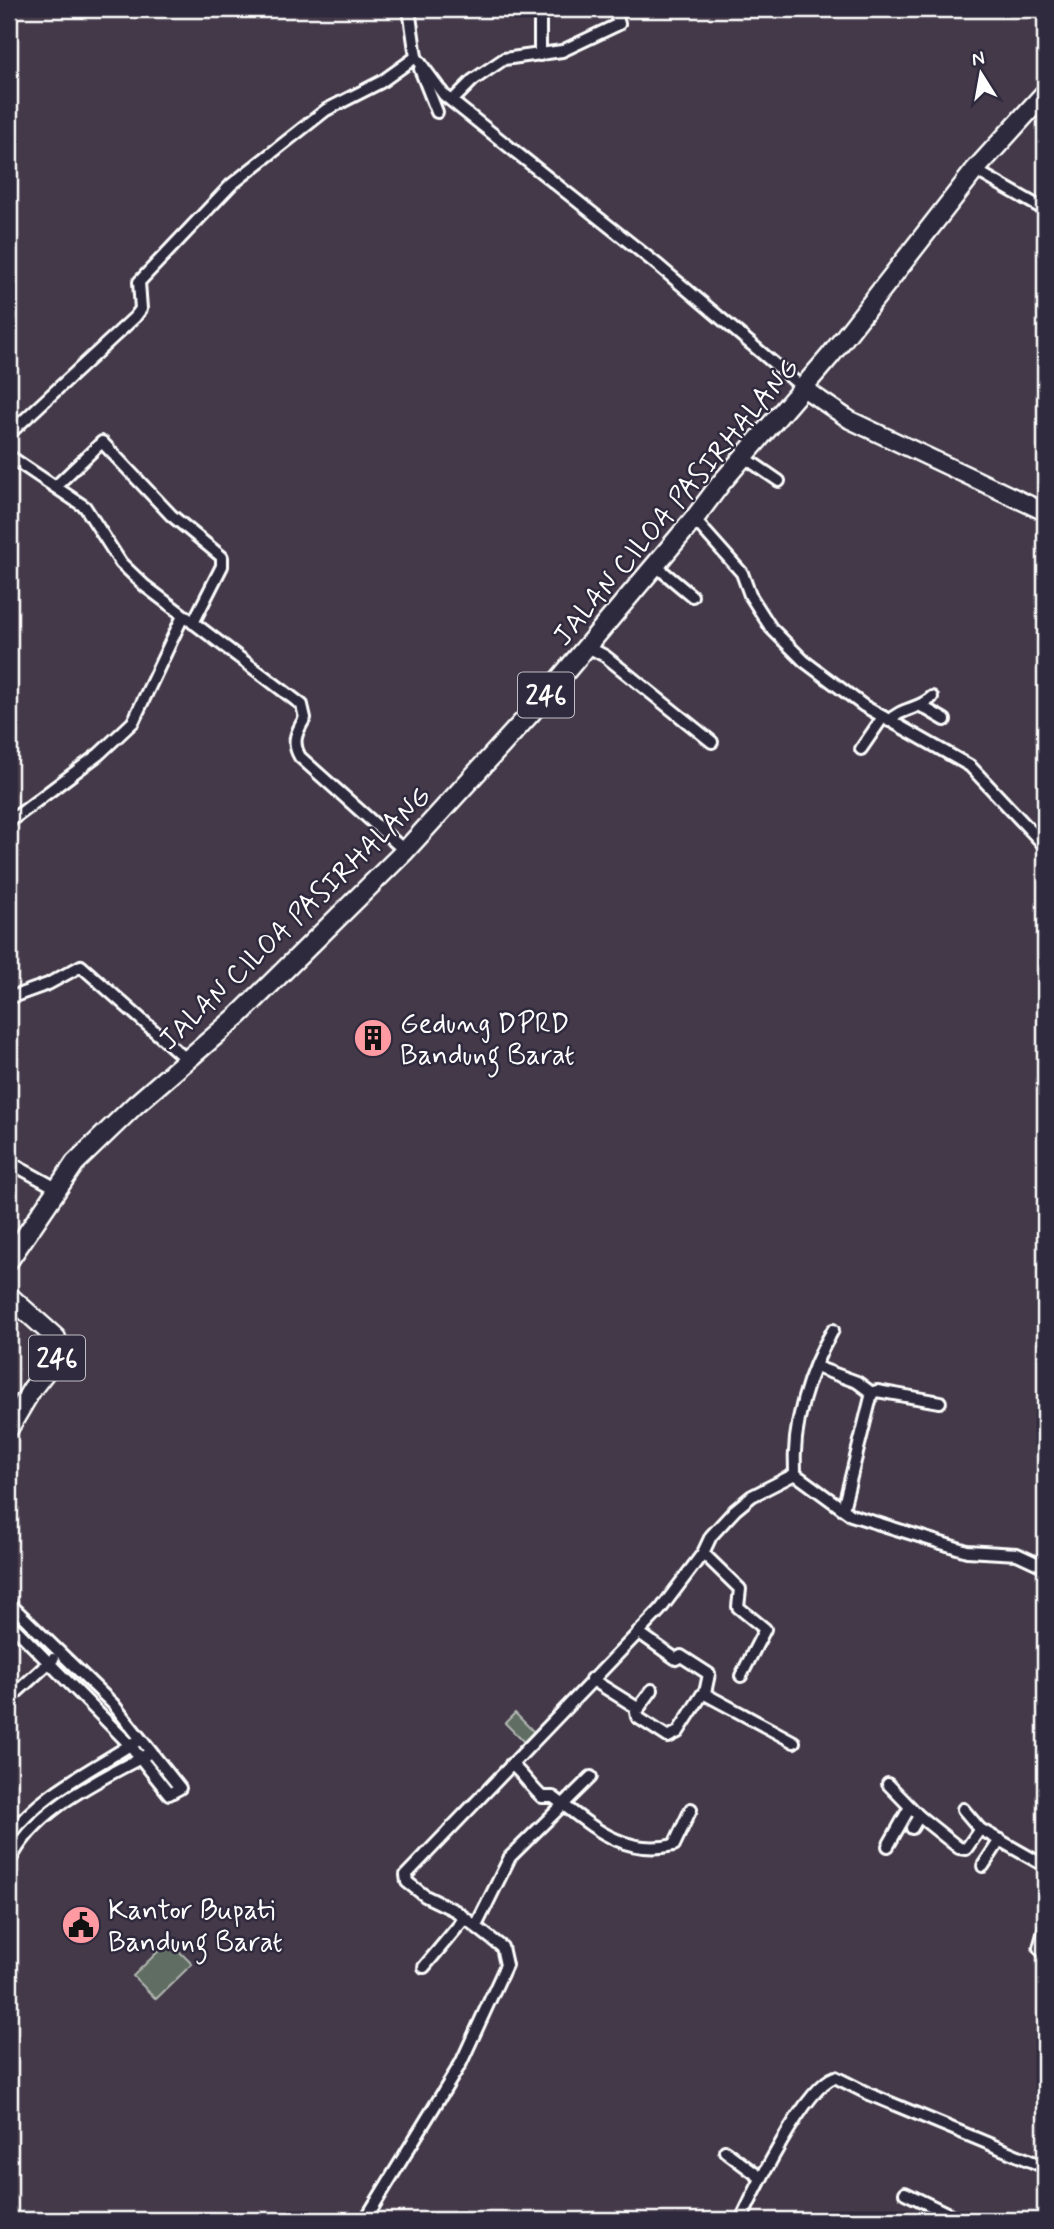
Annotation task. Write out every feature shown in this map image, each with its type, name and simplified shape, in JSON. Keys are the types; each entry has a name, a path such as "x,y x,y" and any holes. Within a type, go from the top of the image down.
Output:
{"main road":[{"name":"JALAN CILOA PASIRHALANG","path":"9,1260 75,1163 135,1105 230,1023 405,851 588,647 803,388 975,170 1045,93"},
{"name":"246","path":"9,1296 52,1333 59,1342 60,1353 32,1389 9,1429"}],"street":[{"path":"409,9 418,61 437,112"},
{"path":"540,9 541,55"},
{"path":"452,101 496,63 516,56 541,55 579,45 619,24 615,9"},
{"path":"418,61 452,101 637,248 803,388 863,426 1045,512"},
{"path":"9,433 135,317 141,309 139,282 231,185 326,110 418,61"},
{"path":"975,170 1045,210"},
{"path":"56,486 102,442 171,515 222,557 222,566 193,622"},
{"path":"9,456 56,486 94,517 121,563 183,615 302,705 305,718 296,733 295,749 300,757 405,851"},
{"path":"744,457 779,481"},
{"path":"694,519 742,573 750,595 771,628 824,678 886,720 970,766 1045,846"},
{"path":"655,565 692,596"},
{"path":"9,822 55,789 133,722 183,615"},
{"path":"588,647 605,656 712,743"},
{"path":"861,749 886,720 903,709 921,706 932,696"},
{"path":"921,706 945,720"},
{"path":"9,998 48,984 80,966 187,1060"},
{"path":"9,1162 58,1189"},
{"path":"795,1474 795,1432 816,1367 833,1330"},
{"path":"816,1367 858,1382 872,1393"},
{"path":"872,1393 877,1391 940,1402"},
{"path":"843,1508 872,1393"},
{"path":"795,1474 843,1508 869,1521 961,1549 1017,1554 1045,1567"},
{"path":"365,2220 461,2063 506,1965 502,1947 465,1918 425,1896 407,1882 406,1875 681,1585 704,1553 712,1536 745,1501 795,1474"},
{"path":"704,1553 740,1589 738,1607 765,1629 741,1676"},
{"path":"9,1602 113,1704 135,1743 140,1759 169,1794 180,1788 151,1752 135,1743 9,1622"},
{"path":"638,1632 676,1659 681,1656 709,1674 705,1693"},
{"path":"9,1699 61,1652"},
{"path":"591,1679 639,1709"},
{"path":"652,1690 636,1712 638,1719 671,1738 678,1732 701,1693 705,1693 794,1742"},
{"path":"9,1836 46,1798 135,1743"},
{"path":"9,1863 25,1834 51,1812 151,1752"},
{"path":"511,1764 531,1781 533,1789 542,1797 549,1795 606,1838 634,1847 674,1845 691,1809"},
{"path":"476,1926 510,1857 591,1777"},
{"path":"888,1784 937,1838 964,1850 980,1829"},
{"path":"963,1809 980,1829 1045,1866"},
{"path":"912,1828 915,1812"},
{"path":"888,1846 915,1812"},
{"path":"983,1866 1000,1840"},
{"path":"424,1967 465,1918"},
{"path":"1045,1927 1039,1948 1045,1954"},
{"path":"741,2220 761,2178 816,2093 835,2077 869,2095 1045,2167"},
{"path":"725,2151 761,2178"},
{"path":"905,2193 961,2220"}],"green space":[{"path":"515,1713 535,1733 525,1743 505,1723"},
{"path":"169,1941 192,1964 156,1999 133,1976"}],"place":[{"name":"Gedung DPRD Bandung Barat","path":"373,1038"},
{"name":"Kantor Bupati Bandung Barat","path":"81,1925"}]}
